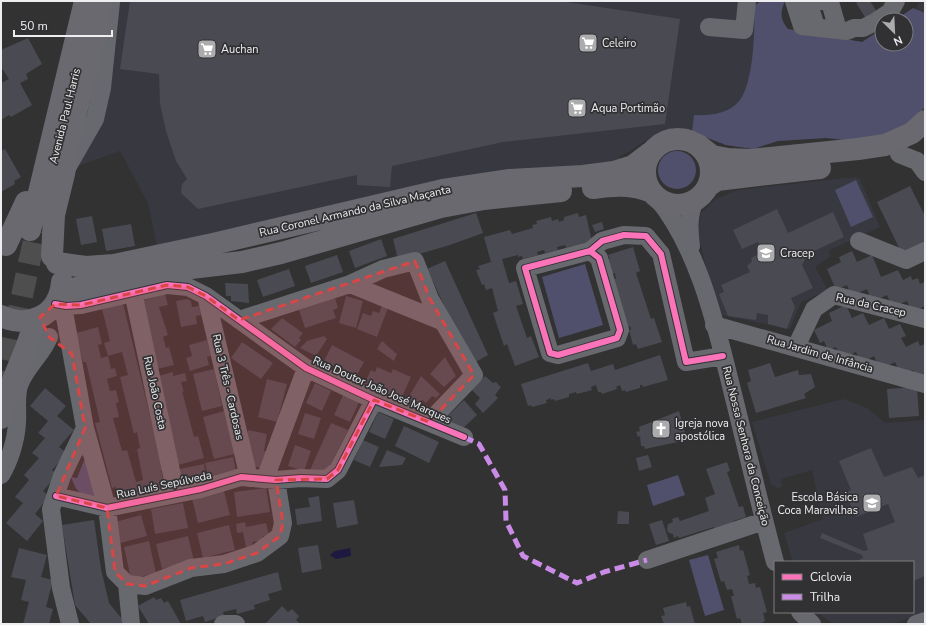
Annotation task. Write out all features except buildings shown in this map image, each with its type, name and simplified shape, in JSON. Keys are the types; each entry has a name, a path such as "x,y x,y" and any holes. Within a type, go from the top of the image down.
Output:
{"main road":[{"name":"Avenida Paul Harris","path":"86,1 33,231 96,1"},
{"path":"1,418 7,394 32,333 48,309 62,280 55,260 54,215 64,174 70,135 100,18 101,1"},
{"path":"4,246 25,205 54,92 80,27"},
{"name":"Rua Coronel Armando da Silva Maçanta","path":"55,260 86,267 114,265 443,190 510,180 583,176 614,172 633,166 650,154 660,144 675,138 688,140 698,145 712,156 728,159 750,160 885,145 912,133 925,121"},
{"name":"Rua Coronel Armando da Silva Maçanta","path":"48,309 76,288 165,271 242,262 441,207 463,203 622,185 637,187 668,203 675,205 687,204 716,180 880,161 899,154 925,140"},
{"path":"698,145 706,153 711,164 711,175 702,193"},
{"path":"650,154 646,163 645,174 647,183 654,195"},
{"path":"4,246 14,242 31,243 46,250 55,260"},
{"path":"1,316 11,320 23,322 48,309"}],"street":[{"path":"64,174 96,119 104,75 111,1"},
{"path":"709,27 744,30 747,1"},
{"path":"794,1 802,26 834,28 863,28 890,12 896,2"},
{"path":"808,1 834,28"},
{"path":"819,1 834,28"},
{"path":"823,1 830,2 834,28"},
{"path":"899,154 917,161 925,172"},
{"path":"693,261 689,228 691,209 702,193"},
{"path":"654,195 671,215 693,261"},
{"path":"590,251 599,258 620,330 617,338 558,355 550,353 525,268 590,251 602,241 624,235 646,236 661,254 686,362 723,356"},
{"path":"859,241 906,260 925,251"},
{"path":"239,320 350,284 383,269 415,261 430,299 441,321 474,375 429,422"},
{"name":"Rua Nossa Senhora da Conceição","path":"693,261 723,356 764,521 776,561"},
{"path":"350,284 441,321"},
{"name":"Rua Doutor João José Marques","path":"48,309 81,305 167,285 188,287 206,296 306,368 374,400 464,437"},
{"name":"Rua João Costa","path":"133,292 176,494"},
{"name":"Rua da Cracep","path":"796,347 814,309 834,295 925,319"},
{"name":"Rua 3 Três - Cardosas","path":"127,584 146,586 191,568 224,564 257,553 280,536 283,523 263,479 206,296"},
{"path":"1,475 13,446 17,424 19,385 31,362 46,344 49,337 48,309 61,312 65,316 85,428 107,508 115,572 127,584 131,624"},
{"name":"Rua Jardim de Infância","path":"714,325 925,384"},
{"path":"49,337 72,354"},
{"path":"263,479 306,368"},
{"name":"Rua Luís Sepúlveda","path":"56,496 107,508 201,489 240,477 263,479 327,479 338,470 374,400"},
{"path":"70,624 61,588 51,509 62,476 85,428"},
{"path":"647,560 764,521"},
{"path":"801,613 812,624"},
{"path":"916,624 925,621"},
{"path":"223,624 236,624"}],"highlighted area":[{"path":"415,261 430,299 474,375 429,422 374,400 338,470 327,479 276,480 283,523 280,536 257,553 224,564 191,568 145,586 127,584 115,572 107,508 56,496 85,428 72,354 49,337 40,317 55,304 81,305 167,285 188,287 206,296 239,320"}],"shaded area":[{"path":"107,1 737,1 739,4 754,6 761,1 785,1 780,13 783,22 788,29 862,42 874,34 874,52 914,52 914,14 919,1 925,1 925,107 856,141 826,138 778,141 753,149 726,145 680,128 668,129 657,133 620,156 614,172 159,256 148,203 120,151 78,166 77,138"},
{"path":"761,1 785,1 782,9 782,19 788,29 862,42 874,34 874,52 914,52 914,12 907,12 913,8 925,13 925,107 908,125 883,137 856,141 826,138 778,141 753,149 726,145 692,132 694,115 718,113 730,109 739,101 744,93 751,69 754,6"},
{"path":"673,151 681,151 688,154 693,159 696,170 693,181 688,186 681,189 673,189 666,186 661,181 658,174 658,166 661,159 666,154"},
{"name":"Cracep","path":"855,177 860,179 880,227 828,251 831,256 815,267 828,290 801,302 790,329 717,314 698,233 701,213 716,199 737,190"},
{"path":"856,180 873,217 851,227 835,190"},
{"path":"585,264 603,325 559,338 542,277"},
{"name":"Escola Básica Coca Maravilhas","path":"844,399 867,408 885,423 925,420 925,613 891,624 834,624 818,613 914,613 914,561 793,561 784,533 823,519 812,470 781,479 782,487 777,488 771,484 752,422"},
{"path":"84,452 88,454 97,490 94,495 89,497 79,492 71,477 77,478 85,458 81,455"},
{"path":"678,475 685,495 653,506 647,485"},
{"path":"350,548 351,556 336,559 330,555 335,551"},
{"path":"708,555 724,610 705,616 689,560"}],"tunnel":[{"path":"1,393 36,231"}],"marked path":[{"path":"464,437 479,444 505,490 506,521 523,556 577,583 604,572 647,560"}],"cycle path":[{"path":"590,251 599,258 620,330 617,338 558,355 550,353 525,268 590,251 602,241 624,235 646,236 661,254 686,362 723,356"},
{"path":"55,304 66,306 81,305 167,285 188,287 206,296 306,368 374,400 464,437"},
{"path":"56,496 107,508 201,489 241,477 276,480 301,478 327,479 338,470 374,400"}],"place":[{"name":"Celeiro","path":"588,43"},
{"name":"Auchan","path":"207,49"},
{"name":"Aqua Portimão","path":"577,108"},
{"name":"Cracep","path":"766,253"},
{"name":"Igreja nova apostólica","path":"661,429"},
{"name":"Escola Básica Coca Maravilhas","path":"872,503"}]}
